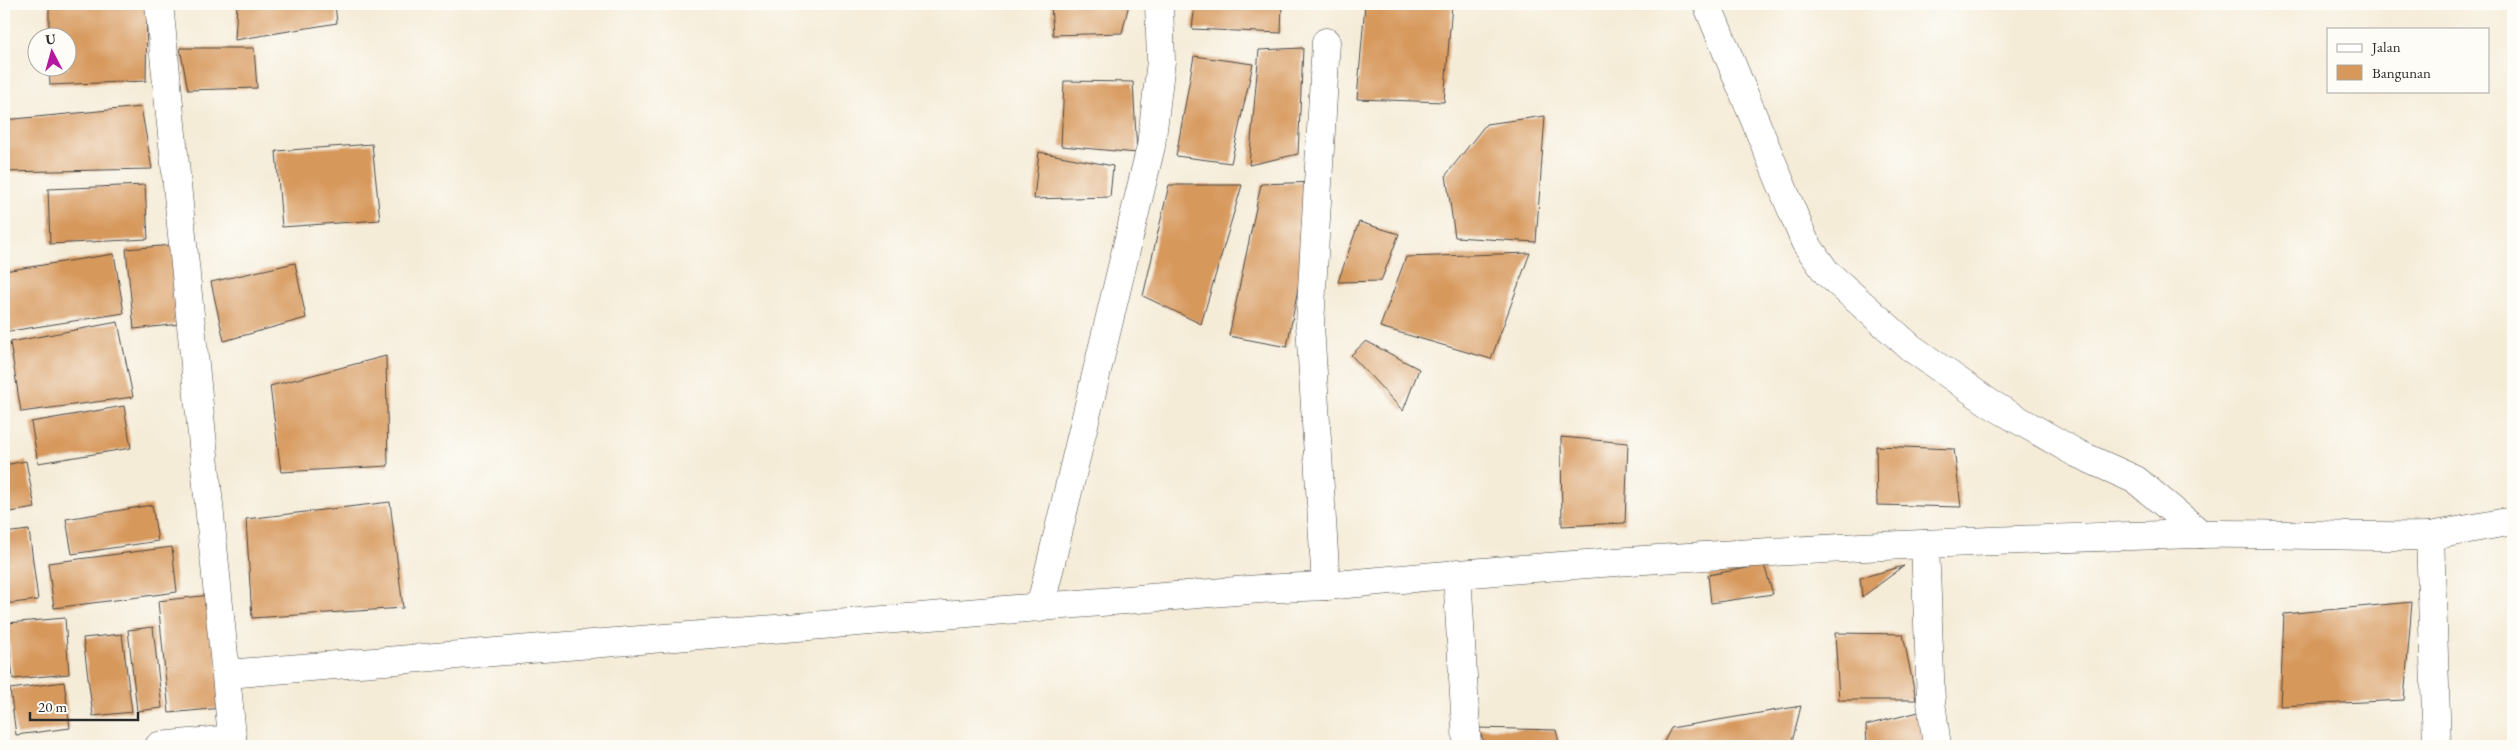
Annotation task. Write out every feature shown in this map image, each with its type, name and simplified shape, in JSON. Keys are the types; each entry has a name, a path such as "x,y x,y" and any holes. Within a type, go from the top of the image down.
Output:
{"street":[{"path":"159,746 233,743 175,176 160,4"},
{"path":"1040,608 1151,146 1161,61 1159,4"},
{"path":"1706,4 1806,242 1826,272 1910,347 1990,404 2076,453 2136,480 2202,534"},
{"path":"1326,42 1310,325 1326,586"},
{"path":"227,674 1326,586 1524,567 1925,544 2202,534 2430,536 2513,521"},
{"path":"2430,536 2437,746"},
{"path":"1925,544 1931,702 1937,746"},
{"path":"1457,573 1468,746"}],"building":[{"path":"49,4 147,4 146,81 50,85 50,78 78,78 78,28 49,28"},
{"path":"237,4 335,4 337,23 235,40"},
{"path":"1051,4 1129,4 1122,33 1053,35"},
{"path":"1195,4 1282,4 1281,33 1192,29"},
{"path":"1365,4 1452,4 1444,102 1357,99"},
{"path":"180,48 254,48 257,88 188,90"},
{"path":"1303,48 1298,154 1249,165 1259,50"},
{"path":"1194,56 1253,64 1231,163 1176,156"},
{"path":"1064,81 1133,82 1137,153 1061,146"},
{"path":"141,107 152,169 4,172 4,120"},
{"path":"1545,116 1536,242 1455,237 1446,175 1486,124"},
{"path":"372,144 380,220 282,227 276,151"},
{"path":"1039,152 1113,166 1110,197 1034,199"},
{"path":"1318,182 1287,347 1229,336 1261,184"},
{"path":"145,185 148,239 50,244 48,189"},
{"path":"1169,185 1242,185 1201,324 1143,296"},
{"path":"1359,222 1399,234 1381,281 1338,282"},
{"path":"173,245 180,324 134,329 126,249"},
{"path":"1530,253 1491,359 1380,327 1406,257"},
{"path":"114,254 124,313 4,332 4,271"},
{"path":"295,263 306,318 224,341 211,282"},
{"path":"118,322 133,397 21,412 10,342"},
{"path":"1366,341 1419,369 1403,411 1351,355"},
{"path":"386,356 388,466 281,472 270,386"},
{"path":"124,406 131,448 38,463 31,422"},
{"path":"1561,437 1628,443 1625,523 1562,526"},
{"path":"1876,446 1954,449 1961,507 1877,505"},
{"path":"26,461 35,508 4,513 4,465"},
{"path":"390,502 403,608 252,618 246,519"},
{"path":"152,505 158,541 72,554 66,519"},
{"path":"29,530 38,600 4,604 4,533"},
{"path":"172,547 177,592 54,608 48,563"},
{"path":"1764,565 1773,594 1711,603 1708,575"},
{"path":"1904,566 1862,597 1860,578"},
{"path":"210,595 222,708 169,713 158,601"},
{"path":"2412,602 2404,700 2280,706 2284,614"},
{"path":"65,618 69,674 13,679 7,623"},
{"path":"153,627 162,708 137,711 128,630"},
{"path":"1835,633 1903,634 1916,700 1839,700"},
{"path":"122,634 132,712 93,716 83,638"},
{"path":"64,682 70,728 16,735 10,689"},
{"path":"1801,706 1791,746 1662,746 1671,728"},
{"path":"1923,711 1923,746 1867,746 1866,725"},
{"path":"1478,728 1556,730 1560,746 1486,746"}]}
